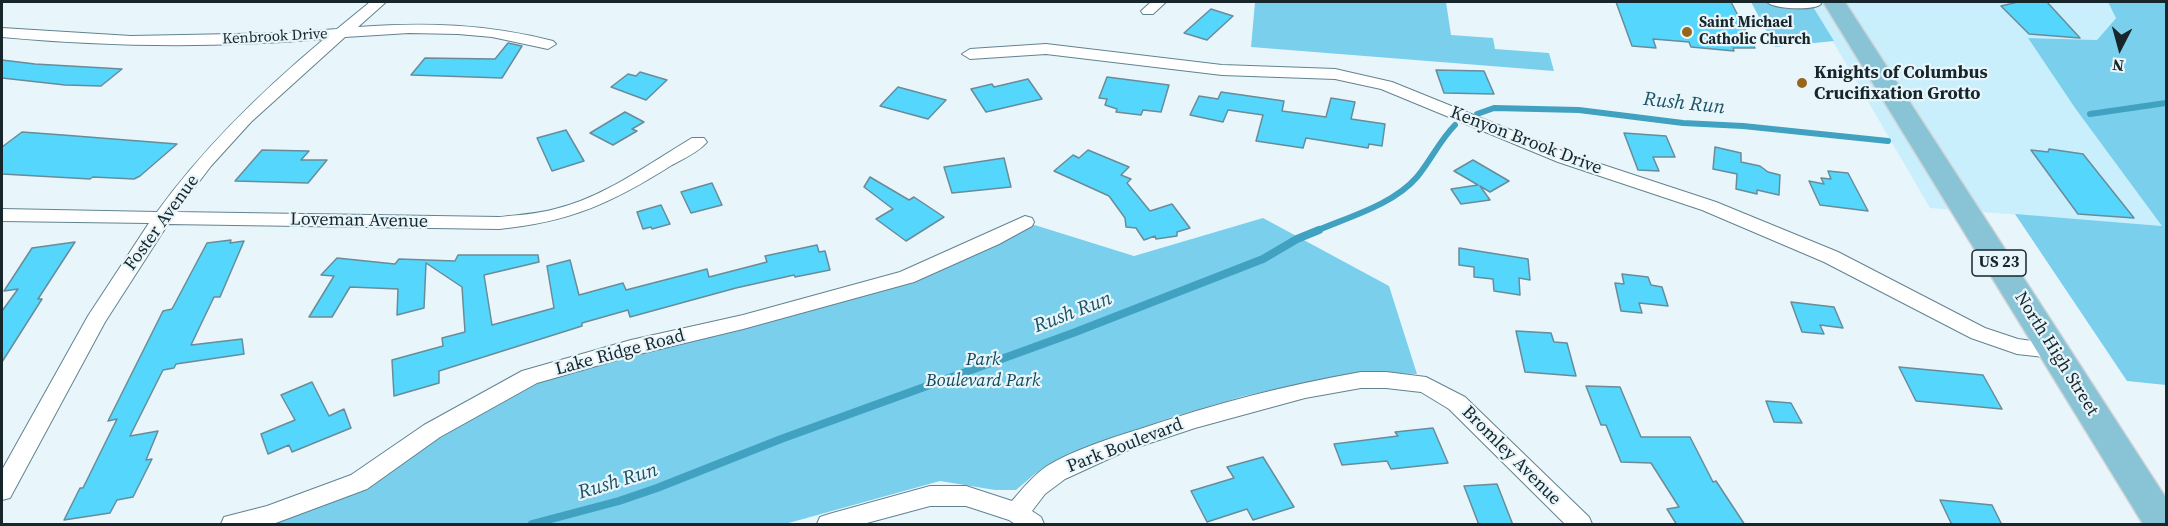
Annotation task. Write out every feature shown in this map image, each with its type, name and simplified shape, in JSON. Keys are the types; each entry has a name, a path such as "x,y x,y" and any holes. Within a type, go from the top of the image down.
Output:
{"main road":[{"name":"North High Street","path":"1824,3 2053,350 2163,525"}],"street":[{"name":"Foster Avenue","path":"2,491 105,306 148,236 206,162 253,111 379,2"},
{"path":"1774,2 1824,3"},
{"name":"Kenbrook Drive","path":"2,32 83,39 211,40 416,28 496,33 548,44"},
{"name":"Kenyon Brook Drive","path":"970,54 1046,49 1222,70 1335,74 1386,85 1564,158 1709,206 1821,253 1978,333 2018,346 2053,350"},
{"name":"Loveman Avenue","path":"2,214 499,223 564,213 594,202 698,142"},
{"name":"Lake Ridge Road","path":"233,525 269,516 359,482 432,431 530,377 631,348 754,319 907,277 992,240 1024,222"},
{"name":"Park Boulevard","path":"829,525 930,496 966,496 1025,519 1037,487 1057,472 1118,445 1192,420 1305,390 1361,380 1406,382 1426,385 1439,391"},
{"name":"Bromley Avenue","path":"1439,391 1457,403 1580,525"}],"shaded area":[{"path":"1810,2 2108,2 2116,17 2097,40 2028,38 2075,108 2163,226 1930,208"}],"green space":[{"path":"1255,2 1446,2 1451,35 1493,38 1495,49 1549,53 1554,71 1251,47"},
{"path":"1751,2 1810,2 1834,41 1775,47"},
{"path":"2108,2 2166,2 2166,385 2127,381 2015,214 2162,226 2075,108 2028,38 2097,40 2116,18"},
{"name":"Park Boulevard Park","path":"1263,218 1389,286 1417,374 1374,373 1301,384 1244,396 1169,418 1113,438 1036,473 1016,490 995,490 940,481 785,524 233,524 269,516 359,482 530,377 842,296 1025,222 1134,256"}],"building":[{"name":"Saint Michael Catholic Church","path":"1616,2 1731,2 1755,48 1733,48 1734,51 1691,47 1689,42 1653,39 1656,48 1632,46"},
{"path":"2018,2 2047,2 2080,38 2029,34 2001,6"},
{"path":"1211,9 1233,16 1207,40 1184,33"},
{"path":"508,43 522,46 502,78 411,75 425,58 495,59"},
{"path":"2,60 122,69 101,86 65,85 2,78"},
{"path":"1436,70 1484,71 1494,94 1444,93"},
{"path":"640,72 667,80 646,100 611,87 628,74 636,76"},
{"path":"1107,77 1169,85 1161,112 1143,110 1141,115 1116,112 1117,109 1105,105 1107,99 1099,98"},
{"path":"1028,79 1042,99 986,112 971,89 992,84 994,87"},
{"path":"898,87 946,100 928,119 880,106"},
{"path":"1221,92 1284,101 1282,111 1326,117 1331,98 1355,102 1351,119 1385,124 1382,146 1369,144 1368,148 1306,138 1303,148 1256,141 1263,115 1228,110 1223,122 1190,115 1199,96 1218,99"},
{"path":"625,112 644,122 632,129 637,131 613,145 590,133"},
{"path":"566,130 584,161 552,171 537,138"},
{"path":"22,132 177,144 134,179 2,174 2,147"},
{"path":"1624,133 1666,136 1675,157 1653,157 1659,171 1638,170"},
{"path":"1715,147 1741,153 1741,162 1760,166 1768,172 1780,175 1779,195 1757,190 1757,194 1736,189 1737,174 1713,169"},
{"path":"2049,149 2083,154 2134,218 2078,214 2031,150 2048,152"},
{"path":"262,150 309,151 301,160 327,160 308,183 235,181"},
{"path":"1088,150 1129,167 1121,175 1131,179 1127,183 1150,211 1172,204 1190,228 1177,232 1177,236 1156,239 1155,236 1144,240 1136,228 1126,227 1125,218 1109,196 1054,171 1073,155 1079,158"},
{"path":"1004,158 1011,187 952,193 944,167"},
{"path":"1473,160 1509,181 1490,192 1480,186 1490,200 1461,204 1451,189 1478,185 1454,171"},
{"path":"1828,171 1848,173 1868,211 1820,205 1809,181 1824,184 1821,178 1831,179"},
{"path":"870,177 909,200 914,197 944,217 906,241 876,219 893,209 864,187"},
{"path":"712,183 722,205 691,213 681,192"},
{"path":"661,205 670,224 643,229 637,212"},
{"path":"231,240 230,243 244,241 220,297 214,297 191,345 242,339 244,354 176,364 174,368 163,370 130,436 158,431 146,460 152,459 133,497 117,500 110,513 64,520 80,488 83,488 117,419 108,421 163,311 172,309 207,243"},
{"path":"75,242 38,299 42,299 2,362 2,311 18,289 4,291 32,248"},
{"path":"817,245 819,252 825,251 830,270 795,277 794,275 736,288 630,317 628,310 582,323 582,326 439,371 439,383 394,396 392,360 443,346 442,338 465,332 462,287 426,263 424,308 397,315 398,289 350,287 332,317 309,317 334,276 321,275 337,258 395,264 399,259 455,261 458,255 538,255 539,262 484,275 492,325 554,308 547,266 570,260 579,295 623,283 626,290 707,269 709,277 767,262 765,256"},
{"path":"1459,248 1528,259 1530,280 1519,278 1520,295 1494,291 1493,279 1474,277 1474,267 1459,265"},
{"path":"1622,274 1648,277 1651,285 1662,287 1668,306 1639,303 1642,313 1621,311 1615,283 1624,284"},
{"path":"1791,302 1834,307 1843,328 1820,325 1824,334 1802,332"},
{"path":"1516,331 1551,333 1554,342 1567,343 1576,376 1525,372"},
{"path":"1899,367 1983,375 2002,409 1916,401"},
{"path":"312,382 329,416 344,409 351,428 292,452 289,445 268,454 261,434 295,420 281,395"},
{"path":"1586,386 1620,387 1641,437 1690,437 1713,482 1716,481 1745,525 1677,525 1667,509 1679,507 1651,463 1621,462 1606,425 1601,425"},
{"path":"1766,401 1791,403 1802,423 1774,422"},
{"path":"1433,428 1448,463 1391,469 1387,461 1342,465 1334,444 1398,436 1395,432"},
{"path":"1263,457 1294,507 1253,520 1247,509 1207,522 1191,491 1234,478 1227,467"},
{"path":"1497,484 1513,525 1479,525 1464,486"},
{"path":"1940,500 1992,505 2002,525 1952,525"}],"waterway":[{"name":"Rush Run","path":"2090,114 2166,103"},
{"name":"Rush Run","path":"1477,114 1494,108 1579,110 1683,123 1743,126 1888,141"},
{"name":"Rush Run","path":"1316,231 1383,203 1407,187 1455,125"},
{"name":"Rush Run","path":"532,524 619,501 657,488 781,439 1073,333 1263,259 1297,239 1319,230"}],"place":[{"name":"Saint Michael Catholic Church","path":"1687,32"},
{"name":"Knights of Columbus Crucifixation Grotto","path":"1802,83"}]}
